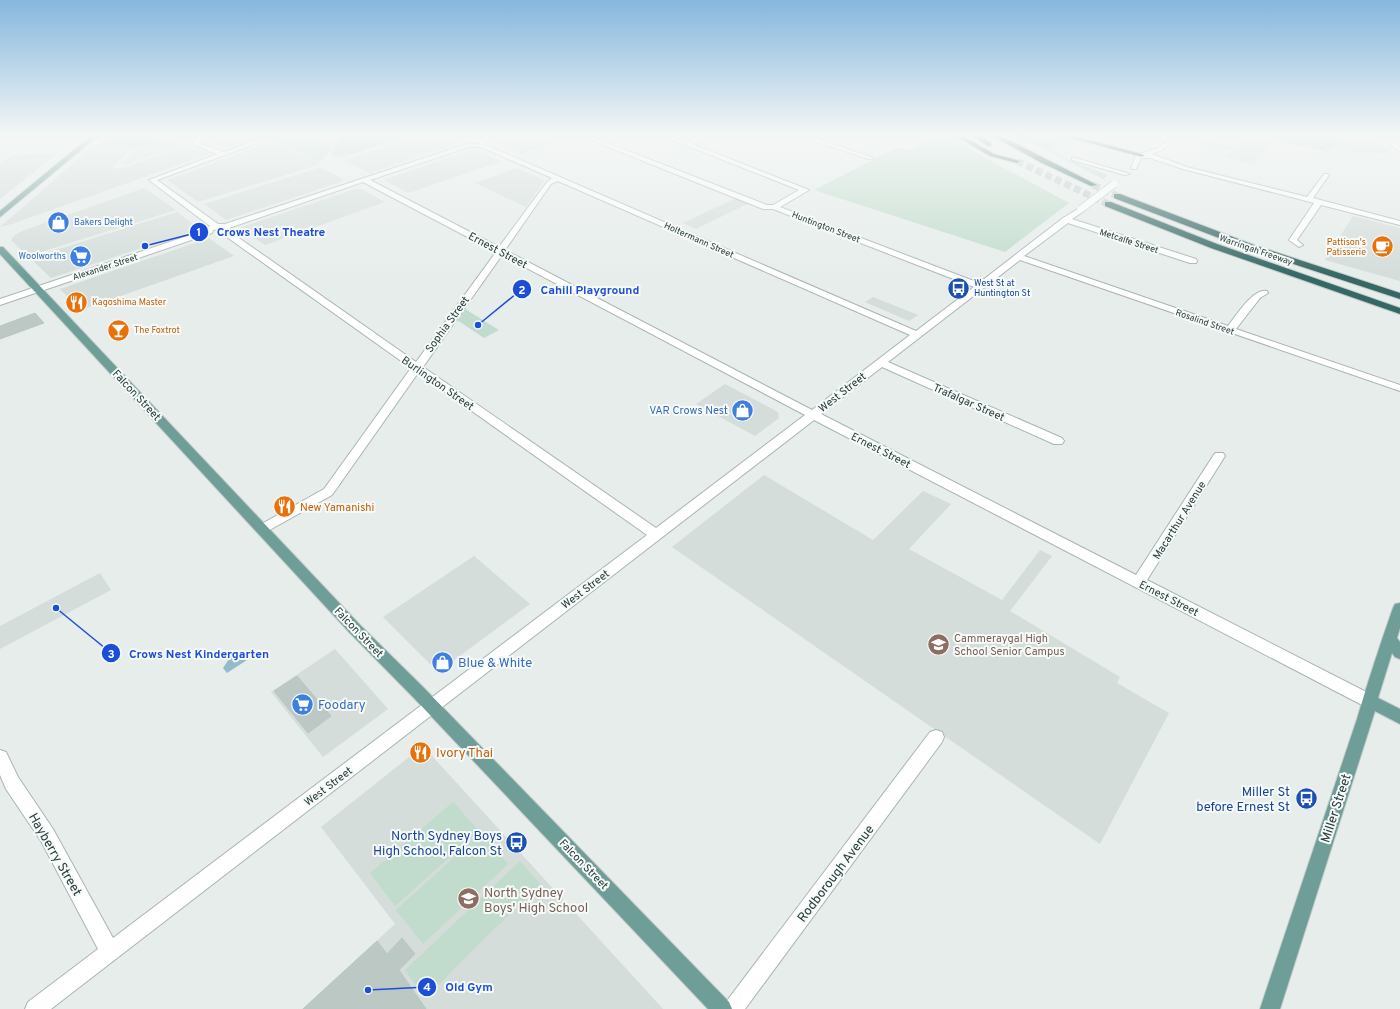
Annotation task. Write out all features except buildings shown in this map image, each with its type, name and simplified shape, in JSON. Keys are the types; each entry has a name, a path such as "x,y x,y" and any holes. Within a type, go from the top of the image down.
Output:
{"highway":[{"name":"Warringah Freeway","path":"1400,287 1120,194 1237,242 1400,296"},
{"name":"Warringah Freeway","path":"1108,204 1214,246 1400,311"}],"main road":[{"path":"0,215 39,182"},
{"name":"Falcon Street","path":"1,252 38,289 355,629 722,1009"},
{"name":"Miller Street","path":"1270,1009 1370,702 1376,678 1400,608"},
{"path":"1389,639 1400,653"},
{"name":"Ernest Street","path":"1370,702 1400,717"}],"street":[{"name":"Burlington Street","path":"154,182 218,229 254,252 656,535"},
{"name":"Alexander Street","path":"0,302 358,182"},
{"name":"Ernest Street","path":"368,182 813,415 1370,702"},
{"name":"Sophia Street","path":"262,529 328,492 416,367 551,182"},
{"name":"Holtermann Street","path":"567,182 917,335"},
{"name":"Huntington Street","path":"702,182 766,207 774,207 980,286"},
{"path":"774,207 805,190 785,182"},
{"name":"West Street","path":"35,1009 1116,182"},
{"path":"1239,182 1400,223"},
{"path":"1308,200 1321,182"},
{"path":"1299,245 1293,240 1319,202"},
{"name":"Metcalfe Street","path":"1066,220 1193,261"},
{"name":"Rosalind Street","path":"1018,257 1397,387"},
{"path":"1230,330 1258,296 1264,293"},
{"name":"Trafalgar Street","path":"880,362 1058,441"},
{"name":"Macarthur Avenue","path":"1138,583 1219,456"},
{"name":"Rodborough Avenue","path":"734,1009 936,737"},
{"name":"Hayberry Street","path":"0,758 12,783 47,835 110,952"}],"shaded area":[{"path":"0,182 21,182 0,199"},
{"path":"52,182 130,182 12,224 0,227"},
{"path":"170,182 262,182 198,202"},
{"path":"273,182 341,182 226,220 204,204"},
{"path":"387,182 441,182 412,192 407,192"},
{"path":"477,182 544,182 526,207 475,183"},
{"path":"144,188 176,210 28,256 11,240 15,235 22,231"},
{"path":"356,189 361,189 385,202 265,245 239,228"},
{"path":"736,198 749,203 696,229 683,223"},
{"path":"177,212 199,229 51,278 30,258"},
{"path":"1353,216 1400,228 1400,281 1325,260"},
{"path":"209,238 234,256 81,310 60,289"},
{"path":"873,297 918,315 909,321 865,302"},
{"path":"725,384 778,412 779,418 755,436 696,404"},
{"name":"Cammeraygal High School Senior Campus","path":"764,475 873,540 923,491 951,504 909,549 1002,600 1040,550 1052,556 1010,611 1120,677 1117,683 1169,713 1100,844 672,547"},
{"path":"474,556 530,604 438,672 383,617"},
{"path":"100,573 111,590 0,649 0,626"},
{"path":"335,649 388,709 323,757 271,692"},
{"name":"North Sydney Boys' High School","path":"423,746 663,1009 302,1009 395,924 321,827"}],"green space":[{"path":"829,182 1030,182 1069,203 1005,252 814,190"},
{"path":"465,309 499,330 484,338 457,320"},
{"path":"453,802 479,831 395,906 370,873"},
{"path":"481,833 508,864 423,944 396,910"},
{"path":"520,861 540,884 425,998 405,970"}],"water":[{"path":"243,650 251,656 250,658 227,673 223,668 229,659"}],"tunnel":[{"path":"1062,182 1108,204"},
{"path":"1093,185 1117,196"}],"place":[{"name":"Bakers Delight","path":"58,222"},
{"name":"Crows Nest Theatre","path":"145,246"},
{"name":"Pattison's Patisserie","path":"1382,247"},
{"name":"Woolworths","path":"81,256"},
{"name":"West St at Huntington St","path":"959,288"},
{"name":"Kagoshima Master","path":"76,302"},
{"name":"Cahill Playground","path":"478,325"},
{"name":"The Foxtrot","path":"118,330"},
{"name":"VAR Crows Nest","path":"743,410"},
{"name":"New Yamanishi","path":"284,507"},
{"name":"Crows Nest Kindergarten","path":"56,608"},
{"name":"Cammeraygal High School Senior Campus","path":"938,644"},
{"name":"Blue & White","path":"443,662"},
{"name":"Foodary","path":"302,704"},
{"name":"Ivory Thai","path":"421,752"},
{"name":"Miller St before Ernest St","path":"1306,798"},
{"name":"North Sydney Boys High School, Falcon St","path":"517,842"},
{"name":"North Sydney Boys' High School","path":"469,899"},
{"name":"Old Gym","path":"368,990"}]}
